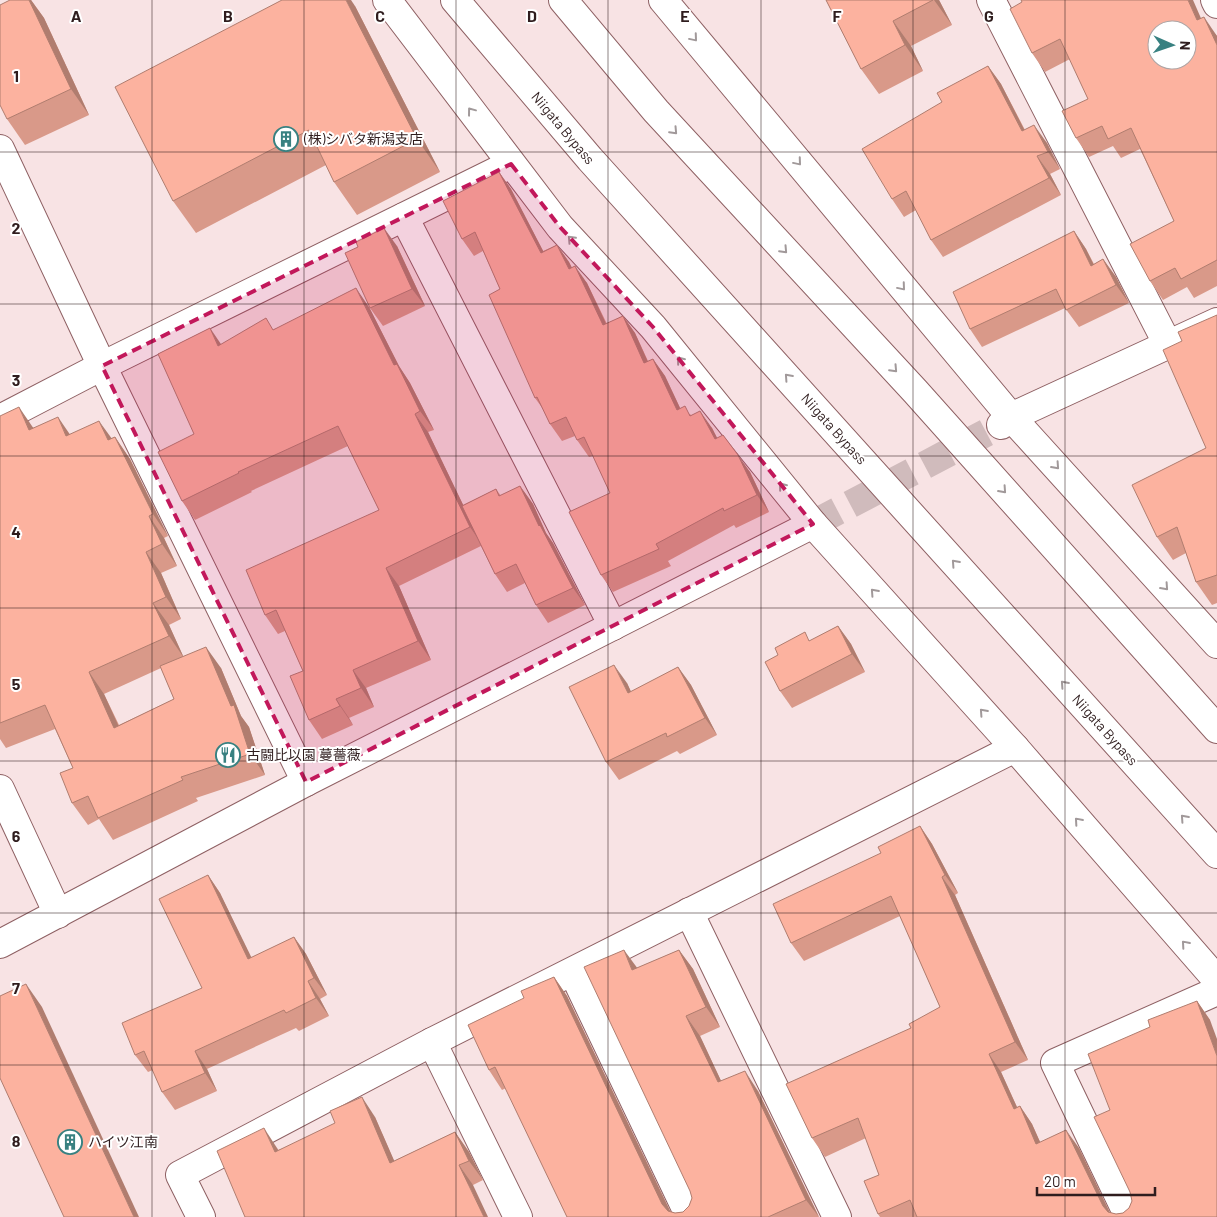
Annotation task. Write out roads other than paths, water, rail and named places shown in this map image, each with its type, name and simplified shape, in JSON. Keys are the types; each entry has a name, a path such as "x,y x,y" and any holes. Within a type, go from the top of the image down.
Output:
{"main road":[{"path":"387,0 560,227 653,327 813,524 1016,748 1217,980"},
{"name":"Niigata Bypass","path":"455,0 590,159 1217,854"},
{"path":"563,0 656,111 921,399 1217,729"},
{"path":"582,0 656,111"},
{"path":"663,0 1006,421 1217,644"},
{"path":"991,0 1168,345"},
{"path":"1215,0 1217,4"},
{"path":"0,149 102,366 306,782"},
{"path":"0,419 102,366 511,164"},
{"path":"404,217 613,626"},
{"path":"1006,421 1217,322"},
{"path":"0,944 306,782 813,524"},
{"path":"200,1217 180,1175 432,1042 1016,748"},
{"path":"0,789 58,914"},
{"path":"689,912 837,1217"},
{"path":"573,972 690,1217"},
{"path":"1129,1217 1055,1064 1217,991"},
{"path":"432,1042 518,1217"}],"tunnel":[{"path":"813,524 1001,425"}],"place":[{"name":"(株)シバタ新潟支店","path":"286,139"},
{"name":"古闘比以園 蔓薔薇","path":"228,755"},
{"name":"ハイツ江南","path":"70,1142"}]}
